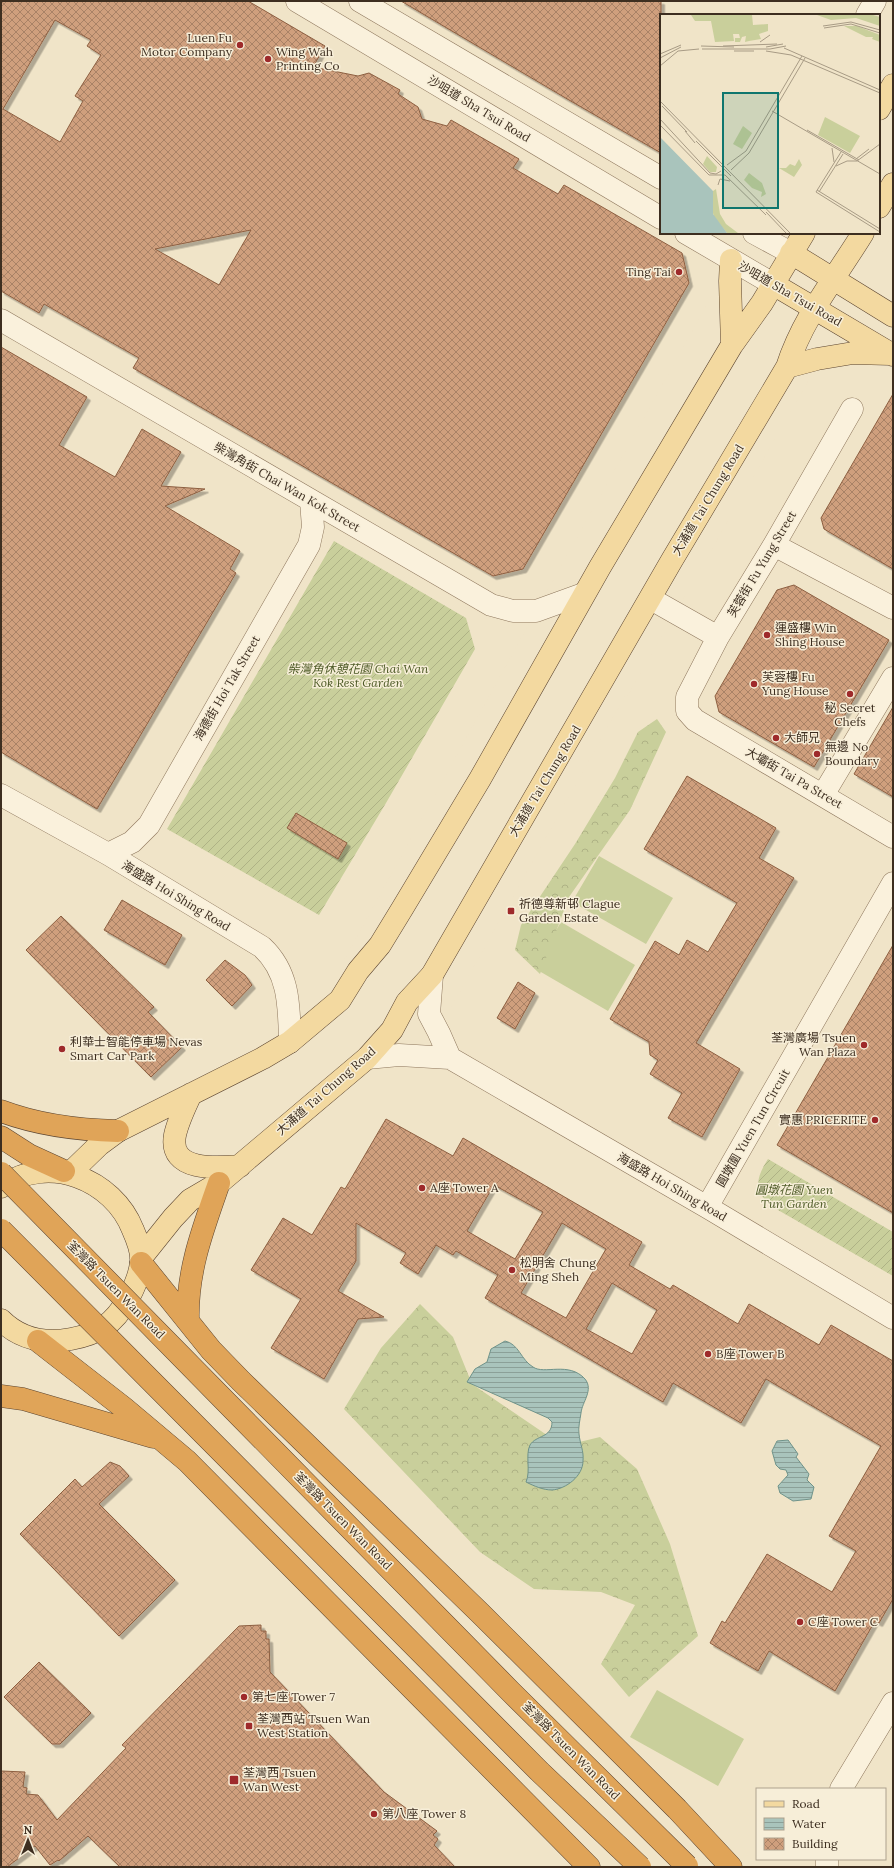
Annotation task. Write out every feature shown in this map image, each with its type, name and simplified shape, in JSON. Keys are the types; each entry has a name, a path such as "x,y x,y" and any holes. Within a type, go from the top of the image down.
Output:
{"highway":[{"path":"1,1111 36,1122 60,1126 118,1131"},
{"path":"1,1137 29,1155 67,1172"},
{"name":"荃灣路 Tsuen Wan Road","path":"1,1173 506,1686 687,1867"},
{"path":"188,1319 187,1297 190,1275 199,1240 219,1183"},
{"path":"1,1230 540,1772 640,1867"},
{"path":"141,1260 211,1350 241,1381 480,1613 677,1809 731,1867"},
{"path":"33,1339 162,1440 186,1461 589,1867"},
{"path":"1,1396 23,1400 162,1440"}],"main road":[{"path":"880,107 893,85"},
{"path":"880,205 893,184"},
{"path":"67,1172 98,1145 118,1131 264,1058 290,1042 340,1000 358,971 380,945 402,909 480,779 583,594 732,345 773,284 803,234"},
{"name":"大涌道 Tai Chung Road","path":"141,1260 173,1218 190,1200 219,1183 367,1058 392,1030 407,1002 432,975 787,367 796,341 813,308 834,280 862,234"},
{"path":"791,253 885,311"},
{"path":"731,260 730,281 732,345"},
{"name":"沙咀道 Sha Tsui Road","path":"773,284 813,308 857,344"},
{"path":"787,367 817,359 857,344 892,354"},
{"path":"191,1094 175,1136 176,1150 182,1158 192,1164 214,1167 240,1166"},
{"path":"1,1187 10,1180 42,1172 67,1172 90,1183 119,1204 129,1218 136,1236 141,1260 132,1293 124,1307 110,1323 92,1335 69,1339 33,1339 1,1343"},
{"path":"1,1320 16,1333 33,1339"}],"street":[{"name":"沙咀道 Sha Tsui Road","path":"297,1 660,217"},
{"path":"360,1 660,177"},
{"path":"868,14 875,1"},
{"name":"沙咀道 Sha Tsui Road","path":"688,234 773,284"},
{"path":"756,234 791,253"},
{"name":"柴灣角街 Chai Wan Kok Street","path":"1,320 491,605 514,611 536,610 583,594"},
{"name":"芙蓉街 Fu Yung Street","path":"695,720 687,711 686,697 718,637 774,545 852,409"},
{"name":"海德街 Hoi Tak Street","path":"108,854 132,842 149,826 310,545 313,527 311,501"},
{"path":"774,545 893,608"},
{"path":"651,599 718,637"},
{"path":"823,795 893,678"},
{"name":"大壩街 Tai Pa Street","path":"695,720 893,837"},
{"name":"海盛路 Hoi Shing Road","path":"1,795 108,854 262,947 270,955 288,993 290,1042"},
{"name":"圓墩圍 Yuen Tun Circuit","path":"708,1207 893,882"},
{"path":"432,975 429,1014 440,1033 450,1058"},
{"name":"海盛路 Hoi Shing Road","path":"367,1058 399,1055 450,1058 708,1207 893,1318"},
{"path":"842,1788 893,1703"}],"green space":[{"name":"柴灣角休憩花園 Chai Wan Kok Rest Garden","path":"334,541 466,618 475,649 319,915 167,829"},
{"path":"657,719 666,732 630,810 569,897 540,974 515,950 521,925 575,844 615,778 638,732"},
{"path":"599,856 673,898 646,944 572,902"},
{"path":"561,922 635,965 608,1011 534,968"},
{"name":"圓墩花園 Yuen Tun Garden","path":"768,1159 893,1232 893,1276 771,1206 761,1195 758,1184 761,1172"},
{"path":"420,1304 453,1337 472,1384 563,1446 600,1437 637,1469 670,1544 698,1636 629,1697 601,1664 635,1605 601,1592 534,1589 480,1552 344,1409 381,1348"},
{"path":"657,1690 744,1739 718,1786 630,1737"}],"water":[{"path":"505,1341 514,1345 533,1367 544,1370 564,1369 572,1371 579,1374 587,1383 588,1392 582,1409 579,1429 583,1454 582,1467 577,1477 563,1487 549,1490 539,1488 526,1482 530,1445 536,1439 547,1434 552,1422 548,1418 467,1382 475,1369 487,1362 491,1349"},
{"path":"788,1440 798,1454 796,1457 809,1474 807,1480 814,1487 811,1499 793,1501 780,1493 778,1486 788,1475 786,1470 780,1469 776,1465 772,1451 777,1441"}],"pier":[{"path":"891,1 893,1 893,233 627,697 625,696 443,1022 343,962 536,611 746,234 880,234 880,19"}],"building":[{"path":"1,1 248,1 325,46 313,67 358,76 369,73 400,90 398,94 418,107 422,119 447,126 451,120 519,159 513,168 558,194 564,185 682,253 689,283 523,569 493,576 133,368 139,358 44,304 39,313 1,291","holes":["55,20 91,40 87,46 101,55 75,96 83,101 60,142 3,109","251,230 219,285 155,249"]},
{"path":"401,1 661,1 660,152"},
{"path":"1,347 87,397 59,445 115,477 142,429 181,452 161,486 205,489 165,506 240,551 230,569 236,573 97,809 1,752"},
{"path":"893,394 893,569 824,529 821,518"},
{"path":"794,585 889,640 814,767 719,712 715,696 777,590"},
{"path":"893,707 893,797 854,774"},
{"path":"687,776 776,828 759,858 794,878 696,1043 740,1069 702,1137 668,1118 682,1093 650,1074 658,1060 650,1055 649,1042 610,1019 655,941 679,955 687,940 708,952 737,903 644,849"},
{"path":"296,813 347,843 338,859 287,828"},
{"path":"122,900 182,935 165,965 104,930"},
{"path":"61,916 154,1007 148,1012 182,1047 151,1077 26,950"},
{"name":"荃灣廣場 Tsuen Wan Plaza","path":"893,945 893,1213 777,1145"},
{"path":"225,960 245,975 252,985 232,1006 206,980"},
{"path":"518,982 535,993 515,1029 497,1018"},
{"path":"386,1119 453,1156 463,1138 642,1242 629,1265 670,1289 673,1285 738,1324 749,1304 819,1345 831,1325 893,1361 893,1599 879,1623 875,1621 835,1691 769,1651 758,1671 710,1643 722,1621 725,1623 767,1554 832,1592 856,1551 829,1536 881,1446 766,1379 741,1423 673,1383 663,1402 485,1298 498,1275 456,1251 453,1255 436,1245 418,1274 400,1263 406,1253 356,1223 356,1261 338,1291 384,1317 358,1319 324,1379 271,1348 301,1299 251,1270 283,1218 312,1235 341,1187 345,1189","holes":["494,1185 543,1212 515,1259 467,1231","562,1223 606,1249 566,1318 521,1293","612,1283 657,1310 632,1354 586,1329"]},
{"path":"110,1462 120,1466 129,1476 99,1504 175,1580 119,1636 20,1534 75,1479 82,1487"},
{"name":"荃灣西 Tsuen Wan West","path":"261,1625 261,1631 266,1631 266,1639 269,1639 270,1672 384,1792 437,1831 433,1835 438,1839 434,1845 455,1867 120,1867 88,1836 59,1861 58,1860 50,1865 35,1846 7,1867 1,1867 1,1771 25,1772 23,1787 27,1788 26,1794 38,1795 57,1820 126,1748 122,1745 239,1626"},
{"path":"39,1662 91,1713 60,1744 52,1744 4,1697"}],"place":[{"name":"Luen Fu Motor Company","path":"240,45"},
{"name":"Wing Wah Printing Co","path":"268,59"},
{"name":"Ting Tai","path":"679,272"},
{"name":"運盛樓 Win Shing House","path":"767,635"},
{"name":"芙蓉樓 Fu Yung House","path":"754,684"},
{"name":"秘 Secret Chefs","path":"850,694"},
{"name":"大師兄","path":"776,738"},
{"name":"無邊 No Boundary","path":"817,754"},
{"name":"祈德尊新邨 Clague Garden Estate","path":"511,911"},
{"name":"荃灣廣場 Tsuen Wan Plaza","path":"864,1045"},
{"name":"利華士智能停車場 Nevas Smart Car Park","path":"62,1049"},
{"name":"實惠 PRICERITE","path":"875,1120"},
{"name":"A座 Tower A","path":"422,1188"},
{"name":"松明舍 Chung Ming Sheh","path":"512,1270"},
{"name":"B座 Tower B","path":"708,1354"},
{"name":"C座 Tower C","path":"800,1622"},
{"name":"第七座 Tower 7","path":"244,1697"},
{"name":"荃灣西站 Tsuen Wan West Station","path":"249,1726"},
{"name":"荃灣西 Tsuen Wan West","path":"234,1780"},
{"name":"第八座 Tower 8","path":"374,1814"}]}
